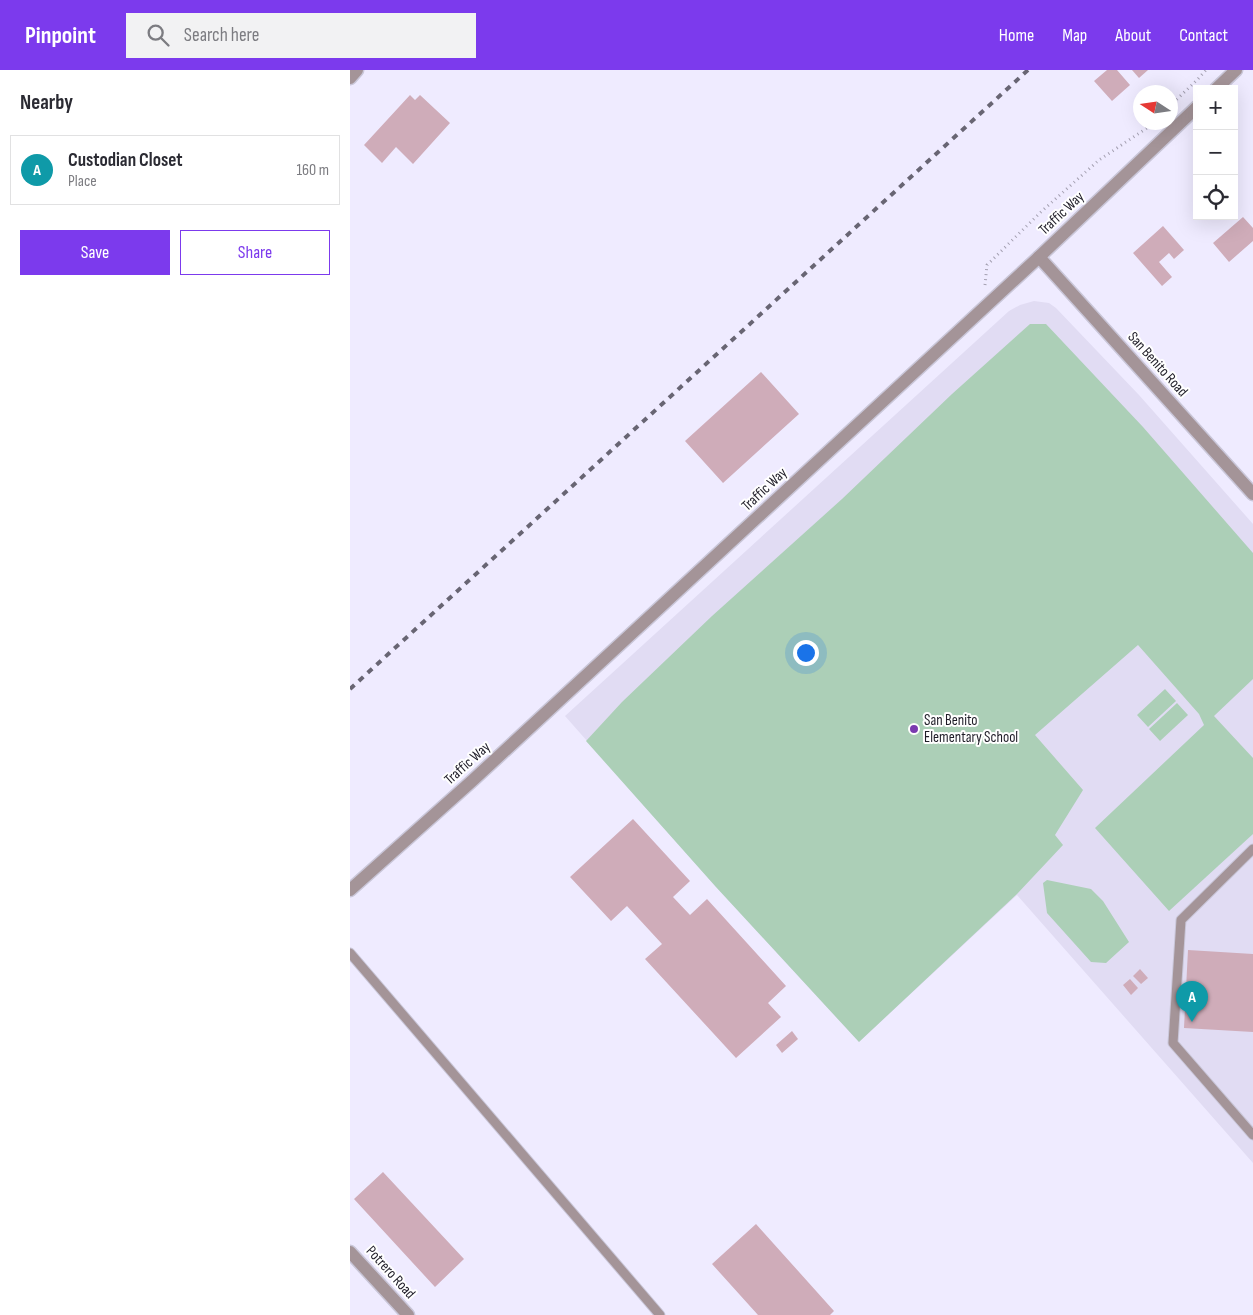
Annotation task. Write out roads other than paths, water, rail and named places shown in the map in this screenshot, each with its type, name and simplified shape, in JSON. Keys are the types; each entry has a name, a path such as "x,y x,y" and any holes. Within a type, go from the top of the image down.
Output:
{"street":[{"path":"350,78 357,70"},
{"path":"1220,85 1236,70"},
{"name":"Traffic Way","path":"350,890 472,781 983,309 1193,111"},
{"name":"San Benito Road","path":"1039,257 1253,494"},
{"name":"Potrero Road","path":"350,1252 408,1315"}],"lane":[{"path":"1253,849 1182,920 1173,1043 1253,1135"},
{"path":"350,953 660,1315"}],"railway":[{"path":"350,689 1028,70"}],"place":[{"name":"San Benito Elementary School","path":"914,729"},
{"name":"Custodian Closet","path":"1192,1022"}]}
